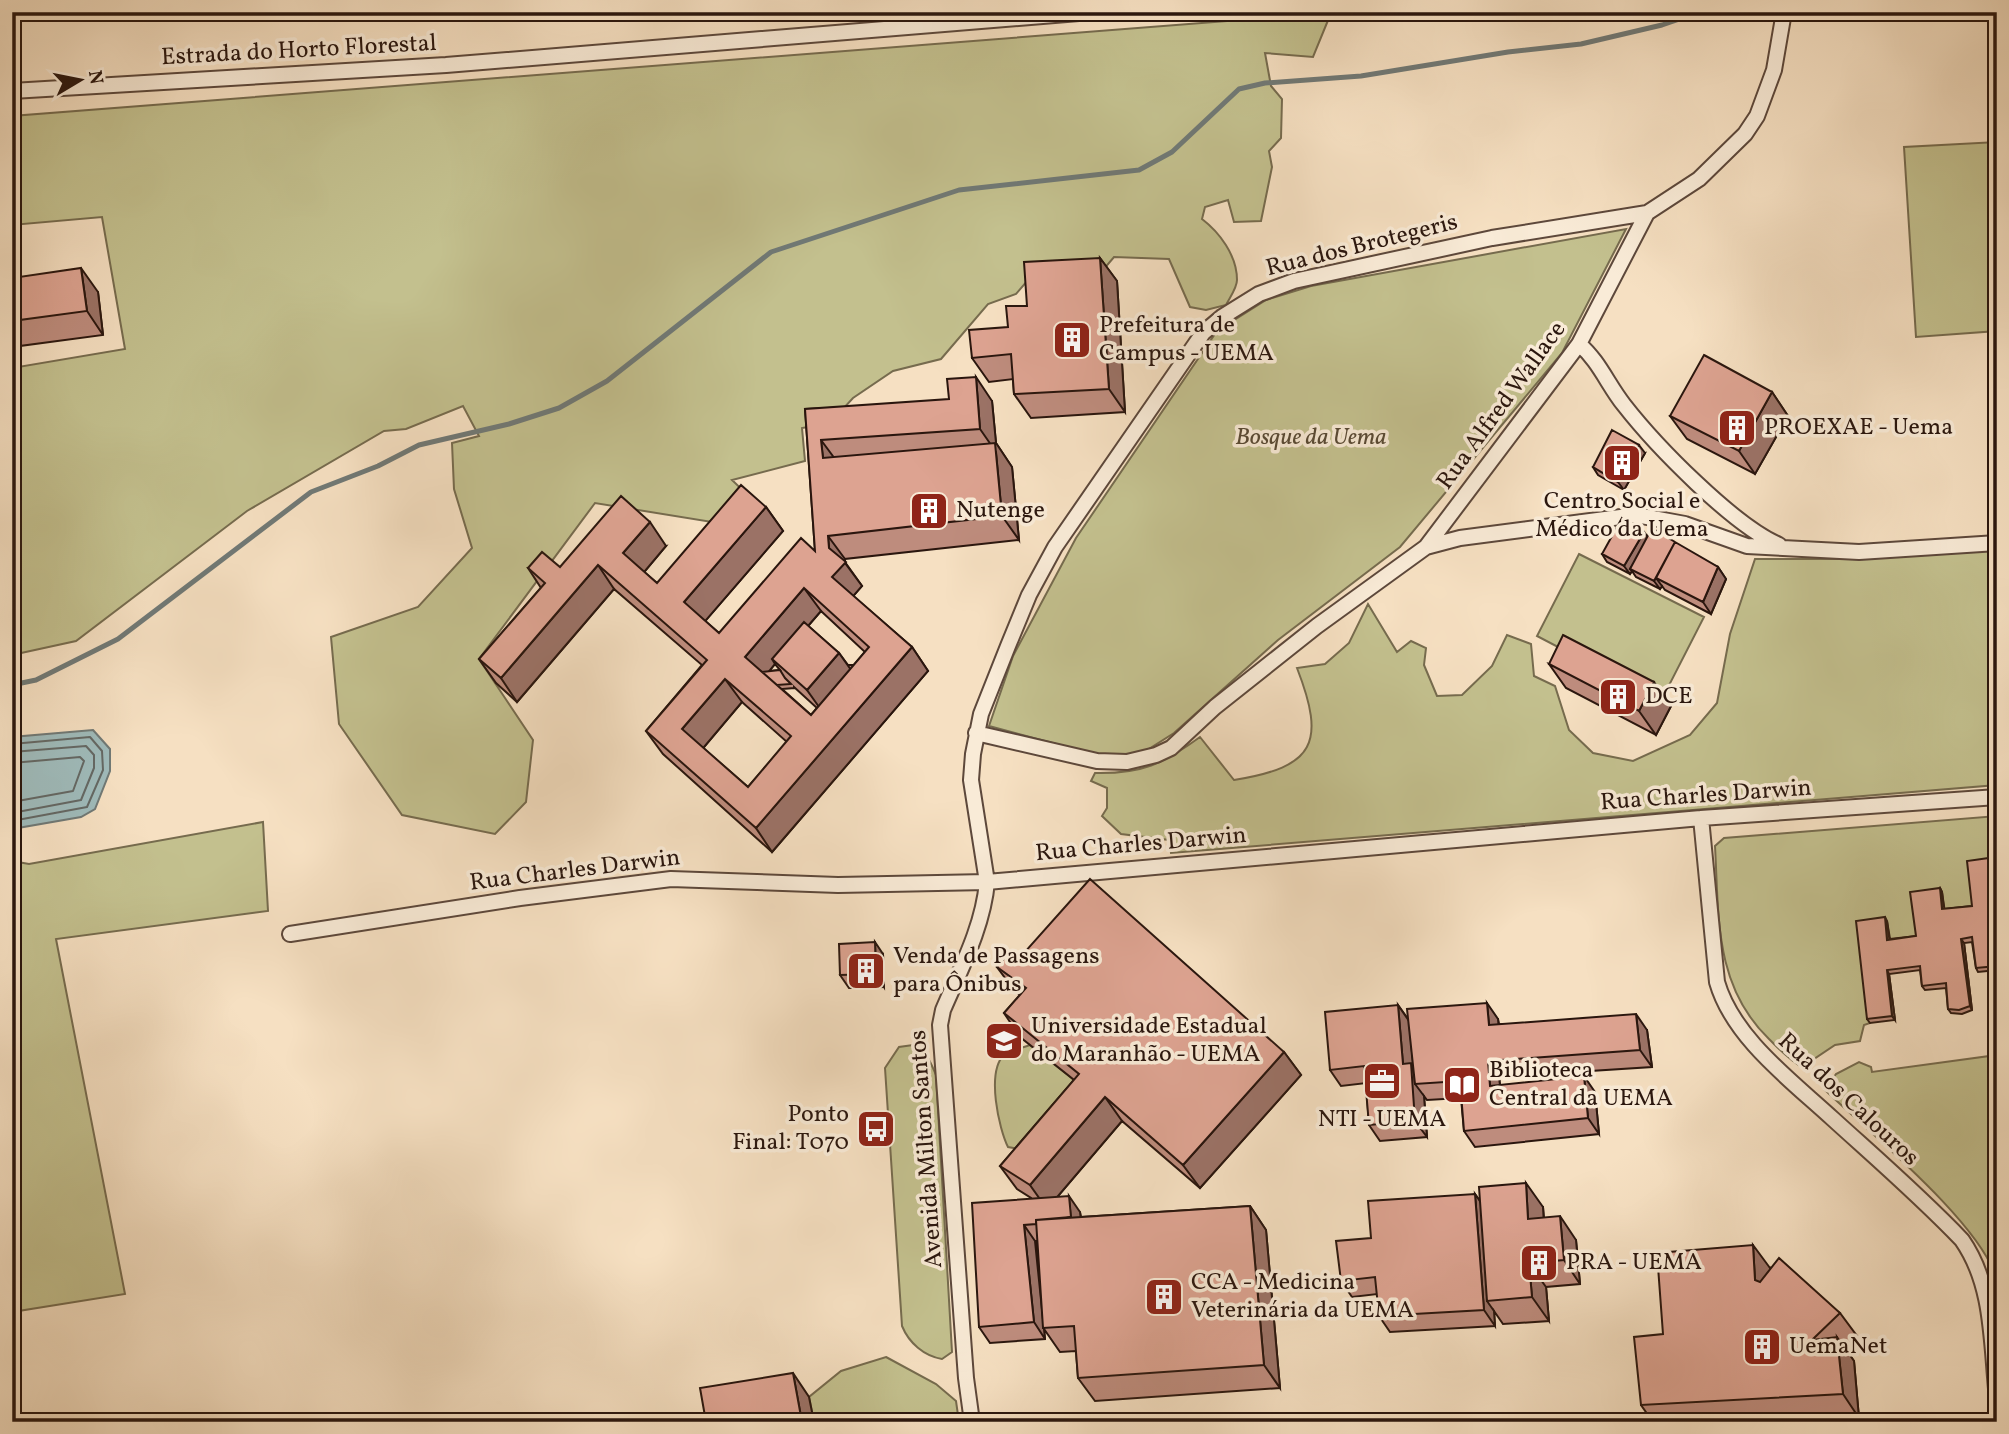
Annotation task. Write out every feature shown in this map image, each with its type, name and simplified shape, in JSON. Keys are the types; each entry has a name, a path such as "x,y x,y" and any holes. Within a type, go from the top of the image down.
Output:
{"street":[{"name":"Estrada do Horto Florestal","path":"12,91 446,65 1091,12"},
{"name":"Rua dos Brotegeris","path":"987,882 971,780 976,733 1018,621 1055,547 1203,333 1222,317 1259,294 1321,275 1492,238 1647,213 1699,179 1751,125 1774,70 1784,12"},
{"name":"Rua Alfred Wallace","path":"1426,547 1579,344 1647,213"},
{"path":"1579,344 1593,358 1617,396 1657,445 1750,528 1787,548"},
{"path":"976,733 1097,761 1127,762 1156,755 1171,748 1215,708 1317,625 1426,547 1460,538 1636,515 1685,524 1747,547 1859,552 1997,543"},
{"name":"Rua Charles Darwin","path":"290,934 520,898 671,879 838,885 987,882 1701,818 1997,797"},
{"name":"Rua dos Calouros","path":"1701,818 1717,982 1726,1007 1747,1034 1790,1079 1962,1240 1977,1264 1986,1291 1997,1399"},
{"name":"Avenida Milton Santos","path":"972,1422 966,1378 940,1025 943,1010 982,917 987,882"}],"green space":[{"path":"1331,13 1313,57 1265,53 1271,86 1282,99 1281,138 1269,151 1272,167 1261,221 1234,222 1228,200 1205,207 1202,219 1226,245 1236,271 1236,286 1226,305 1206,310 1190,307 1169,259 1114,257 1103,270 1028,280 1016,294 988,304 941,359 893,371 853,398 830,423 802,428 805,461 732,480 753,500 718,523 595,503 479,659 533,740 526,802 495,834 402,815 339,724 331,637 418,607 472,548 454,489 452,443 479,436 463,406 406,429 384,431 247,511 76,641 12,655 12,368 125,349 102,217 12,225 12,116"},
{"path":"1997,142 1997,331 1916,337 1904,147"},
{"name":"Bosque da Uema","path":"1626,229 1562,353 1400,547 1278,640 1174,733 1144,752 1113,759 989,726 1013,656 1076,538 1217,331 1266,300 1311,286"},
{"path":"1997,550 1997,785 1171,853 1169,840 1121,834 1102,816 1107,808 1107,788 1091,781 1095,773 1126,772 1151,766 1200,737 1234,780 1282,768 1297,759 1307,747 1311,733 1311,715 1297,668 1325,664 1349,643 1368,604 1397,652 1411,641 1426,648 1424,665 1437,696 1462,695 1492,666 1507,635 1531,644 1534,676 1555,686 1569,730 1593,753 1633,761 1690,735 1717,703 1730,634 1755,559 1858,559"},
{"path":"1579,554 1704,617 1661,701 1537,636"},
{"path":"1997,816 1997,862 1975,910 1918,941 1890,944 1870,1023 1864,1025 1860,1041 1835,1045 1802,1067 1784,1054 1751,1018 1729,973 1719,924 1715,846 1724,838"},
{"path":"263,822 268,911 56,939 125,1294 12,1312 12,861 29,864"},
{"path":"913,1045 925,1054 936,1075 952,1352 942,1359 918,1348 902,1326 885,1068 899,1047"},
{"path":"1030,1045 1096,1097 1019,1149 1008,1147 1001,1127 996,1101 996,1074 1004,1055"},
{"path":"1997,1055 1997,1281 1988,1259 1948,1207 1825,1090 1836,1074 1859,1062 1871,1067 1872,1072"},
{"path":"886,1357 936,1384 956,1401 959,1422 814,1422 809,1397 841,1371"}],"water":[{"path":"93,730 110,749 110,771 95,809 81,817 12,829 12,737"}],"building":[{"name":"Prefeitura de Campus - UEMA","path":"1100,258 1109,389 1014,394 1011,354 972,358 969,330 1008,327 1006,306 1027,306 1024,262"},
{"path":"81,268 87,311 12,321 12,278"},
{"path":"1704,355 1772,392 1739,451 1670,416"},
{"path":"976,377 980,429 821,440 823,458 995,443 1002,516 828,536 829,548 846,562 832,577 912,647 756,828 646,731 707,660 598,565 501,678 479,659 545,583 528,568 542,552 560,567 621,496 650,522 623,553 657,583 741,485 766,507 684,602 719,633 801,538 815,551 805,409 949,399 947,379","holes":["804,588 869,647 811,715 745,657","725,679 791,736 748,787 682,729"]},
{"name":"Centro Social e Médico da Uema","path":"1612,430 1639,445 1618,482 1593,467"},
{"path":"1622,518 1644,532 1624,566 1602,554"},
{"path":"1652,528 1675,542 1654,581 1630,569"},
{"path":"1675,542 1718,567 1703,602 1656,578"},
{"path":"804,622 839,653 807,690 772,659"},
{"path":"1563,635 1654,682 1639,711 1549,664"},
{"path":"780,670 791,684 777,685 762,672"},
{"path":"1996,857 1997,966 1976,968 1972,937 1961,939 1970,1006 1959,1010 1948,1009 1946,983 1922,986 1920,966 1887,970 1892,1016 1867,1019 1856,921 1885,917 1887,940 1916,936 1910,892 1940,888 1942,909 1972,906 1967,861"},
{"path":"1090,879 1284,1052 1183,1165 1105,1097 1030,1185 1000,1166 1079,1074 1004,1013 1026,988 997,967 1007,955 1016,962"},
{"path":"875,942 876,974 840,975 839,944"},
{"name":"Biblioteca Central da UEMA","path":"1487,1003 1489,1025 1636,1014 1640,1050 1488,1061 1490,1086 1584,1076 1588,1118 1464,1131 1460,1081 1415,1084 1407,1009"},
{"name":"NTI - UEMA","path":"1398,1005 1403,1064 1411,1063 1415,1121 1369,1125 1364,1066 1330,1070 1325,1012"},
{"path":"1526,1183 1528,1219 1560,1216 1564,1260 1529,1263 1532,1297 1487,1301 1479,1187"},
{"path":"1475,1194 1484,1310 1379,1316 1375,1277 1341,1281 1336,1241 1371,1238 1368,1201"},
{"path":"1069,1196 1071,1217 1036,1220 1036,1224 1024,1225 1034,1322 979,1327 972,1203"},
{"name":"CCA - Medicina Veterinária da UEMA","path":"1250,1206 1264,1365 1078,1378 1074,1326 1043,1328 1036,1220"},
{"name":"UemaNet","path":"1753,1245 1755,1280 1760,1282 1779,1258 1840,1313 1812,1340 1837,1337 1843,1394 1641,1405 1634,1337 1663,1334 1657,1253"},
{"path":"793,1373 802,1422 706,1422 700,1388"}],"waterway":[{"path":"12,685 36,680 118,639 311,492 378,466 419,445 509,424 559,408 607,381 771,252 959,190 1139,170 1172,152 1239,89 1265,83 1361,76 1508,52 1581,44 1662,25 1700,12"}],"place":[{"name":"Prefeitura de Campus - UEMA","path":"1072,340"},
{"name":"PROEXAE - Uema","path":"1737,428"},
{"name":"Centro Social e Médico da Uema","path":"1622,463"},
{"name":"Nutenge","path":"929,511"},
{"name":"DCE","path":"1618,697"},
{"name":"Venda de Passagens para Ônibus","path":"866,971"},
{"name":"Universidade Estadual do Maranhão - UEMA","path":"1004,1041"},
{"name":"NTI - UEMA","path":"1382,1081"},
{"name":"Biblioteca Central da UEMA","path":"1462,1085"},
{"name":"Ponto Final: T070","path":"876,1129"},
{"name":"PRA - UEMA","path":"1539,1263"},
{"name":"CCA - Medicina Veterinária da UEMA","path":"1164,1297"},
{"name":"UemaNet","path":"1762,1347"}]}
